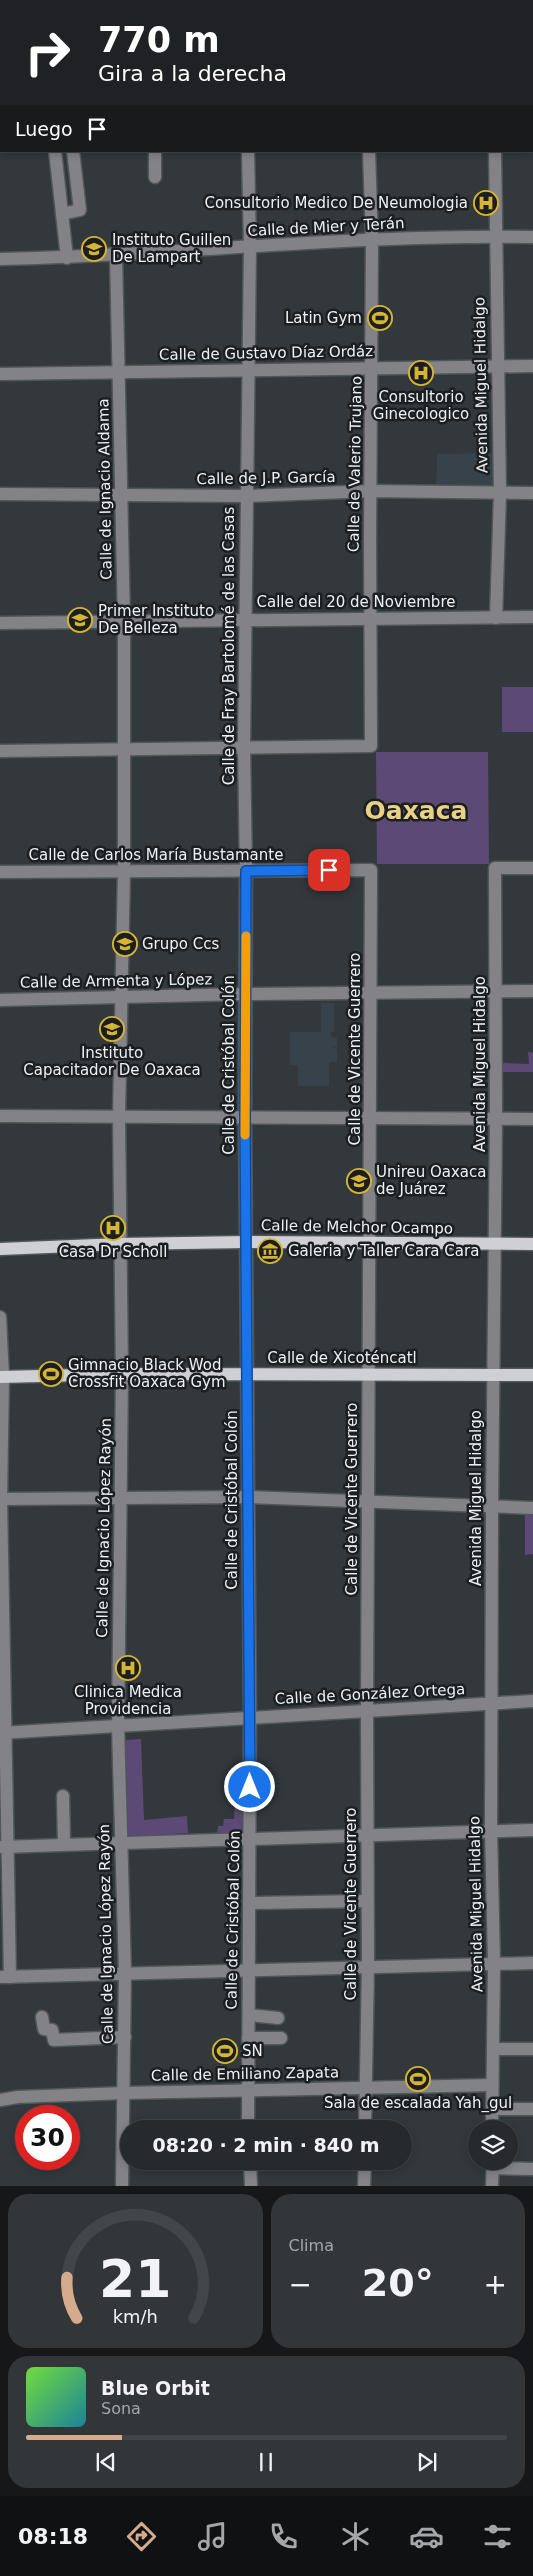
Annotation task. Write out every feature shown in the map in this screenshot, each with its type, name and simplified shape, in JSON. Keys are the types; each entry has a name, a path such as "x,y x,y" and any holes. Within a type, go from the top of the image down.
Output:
{"main road":[{"name":"Calle de Melchor Ocampo","path":"0,1249 121,1244 246,1242 533,1244"},
{"name":"Calle de Xicoténcatl","path":"1,1377 122,1374 533,1375"}],"street":[{"path":"55,152 66,258"},
{"path":"62,214 80,210 73,152"},
{"path":"155,152 155,178"},
{"name":"Calle de Fray Bartolomé de las Casas","path":"246,871 244,746 250,247 248,152"},
{"name":"Calle de Valerio Trujano","path":"244,746 372,746 370,491 372,240 369,152"},
{"name":"Avenida Miguel Hidalgo","path":"495,152 500,494 496,618"},
{"name":"Calle de Mier y Terán","path":"0,259 66,258 372,240 495,236 533,237"},
{"name":"Calle de Ignacio Aldama","path":"116,255 124,622 124,871"},
{"name":"Calle de Gustavo Díaz Ordáz","path":"0,374 248,368 533,366"},
{"name":"Calle de J.P. García","path":"0,494 247,496 370,491 533,493"},
{"name":"Calle del 20 de Noviembre","path":"0,624 370,617 533,617"},
{"path":"0,751 123,750 244,746"},
{"name":"Avenida Miguel Hidalgo","path":"492,2120 494,1963 491,1831 496,1120 495,868 533,868"},
{"name":"Calle de Carlos María Bustamante","path":"0,872 371,870"},
{"name":"Calle de Vicente Guerrero","path":"365,2120 368,1966 366,1711 371,870"},
{"name":"Calle de Ignacio López Rayón","path":"122,2186 126,1973 120,1843 118,1726 122,1374 118,1117 124,871"},
{"name":"Calle de Cristóbal Colón","path":"246,871 245,1119 251,1903 248,2120"},
{"name":"Calle de Armenta y López","path":"0,1000 246,994 533,991"},
{"path":"0,1116 533,1120"},
{"path":"0,1317 5,1977 533,1963"},
{"path":"1,1499 248,1497 533,1508"},
{"name":"Calle de González Ortega","path":"3,1733 533,1701"},
{"path":"63,1796 64,1843"},
{"path":"4,1846 533,1830"},
{"path":"251,1903 367,1901"},
{"path":"249,2015 278,2018"},
{"path":"42,2017 44,2029 52,2030 54,2040 125,2038"},
{"path":"248,2038 281,2038"},
{"path":"493,2049 533,2048"},
{"name":"Calle de Emiliano Zapata","path":"0,2100 18,2097 124,2093 492,2085"},
{"path":"492,2109 533,2109"},
{"path":"518,2168 533,2169"},
{"path":"250,2170 251,2186"},
{"path":"364,2186 365,2170"},
{"path":"492,2186 493,2170"}],"shaded area":[{"path":"493,453 493,487 436,487 437,454"},
{"path":"502,687 533,687 533,732 502,732"},
{"path":"376,752 488,752 489,864 377,864"},
{"path":"321,1003 334,1003 334,1032 331,1032 331,1037 337,1038 337,1047 333,1047 337,1050 337,1062 329,1062 329,1086 298,1086 298,1065 290,1065 290,1032 321,1032"},
{"path":"528,1052 533,1053 533,1072 501,1072 501,1063 529,1064"},
{"path":"525,1514 533,1514 533,1554 525,1555"},
{"path":"141,1739 144,1820 187,1816 188,1833 127,1837 125,1740"},
{"path":"245,1785 245,1832 217,1833 218,1826 223,1826 224,1819 234,1819 236,1786"}],"slow traffic":[{"path":"245,1135 246,936"}],"place":[{"name":"Consultorio Medico De Neumologia","path":"486,203"},
{"name":"Instituto Guillen De Lampart","path":"94,249"},
{"name":"Latin Gym","path":"380,318"},
{"name":"Consultorio Ginecologico","path":"421,373"},
{"name":"Primer Instituto De Belleza","path":"80,620"},
{"name":"Grupo Ccs","path":"125,944"},
{"name":"Instituto Capacitador De Oaxaca","path":"112,1029"},
{"name":"Unireu Oaxaca de Juárez","path":"359,1181"},
{"name":"Casa Dr Scholl","path":"113,1228"},
{"name":"Galeria y Taller Cara Cara","path":"270,1251"},
{"name":"Gimnacio Black Wod Crossfit Oaxaca Gym","path":"51,1374"},
{"name":"Clinica Medica Providencia","path":"128,1668"},
{"name":"SN","path":"225,2051"},
{"name":"Sala de escalada Yah_gul","path":"418,2079"}],"district":[{"name":"Oaxaca","path":"416,810"}],"route":[{"path":"250,1787 245,1119 246,871 329,870"}]}
